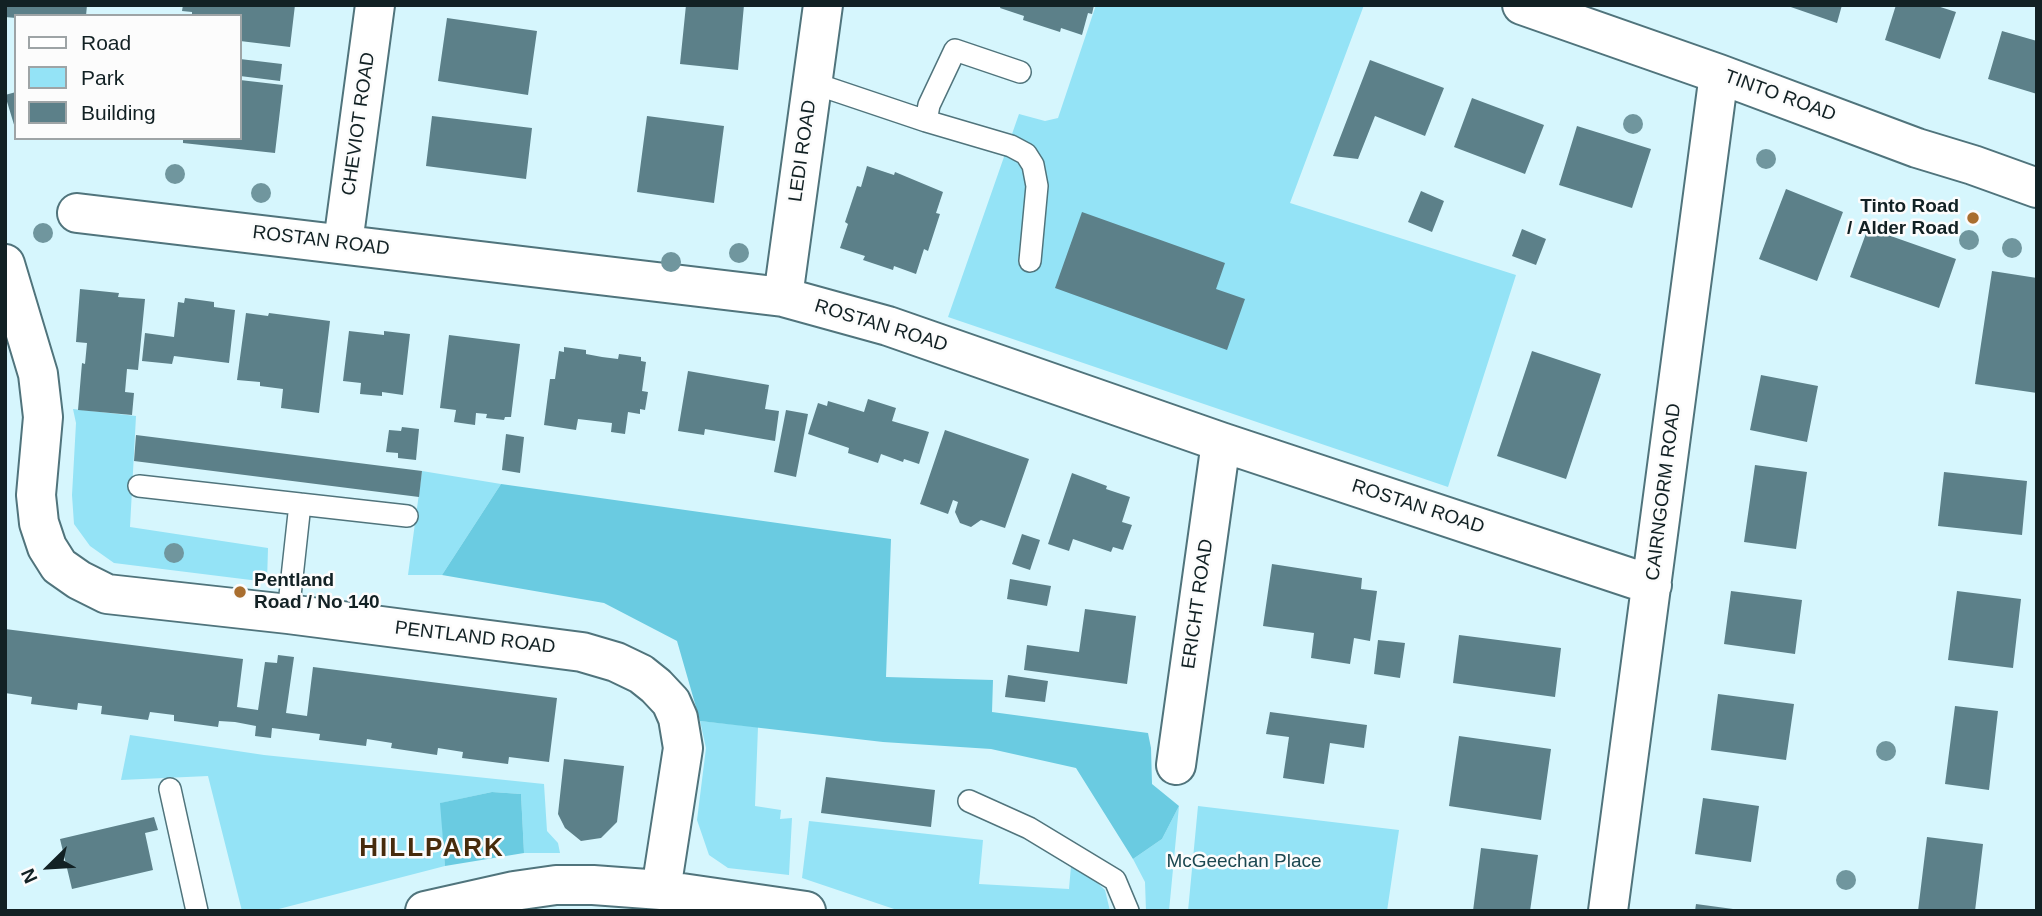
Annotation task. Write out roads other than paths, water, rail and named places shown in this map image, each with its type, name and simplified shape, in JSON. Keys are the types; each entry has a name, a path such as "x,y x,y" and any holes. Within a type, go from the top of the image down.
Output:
{"street":[{"name":"CHEVIOT ROAD","path":"343,243 375,5"},
{"name":"LEDI ROAD","path":"783,297 823,5"},
{"name":"TINTO ROAD","path":"1522,5 1719,74 1917,148 2037,188"},
{"name":"CAIRNGORM ROAD","path":"1608,911 1719,74"},
{"name":"ROSTAN ROAD","path":"77,213 783,297 888,326 1221,442 1651,584"},
{"name":"PENTLAND ROAD","path":"5,264 38,374 43,417 36,495 47,547 59,566 107,594 583,652 616,662 641,674 671,702 678,718 683,748 661,890"},
{"name":"ERICHT ROAD","path":"1176,765 1221,442"},
{"path":"425,911 514,891 593,885 661,890 806,911"}],"lane":[{"path":"926,121 929,105 955,50 1020,72"},
{"path":"813,83 1011,146 1026,154 1033,165 1037,186 1030,261"},
{"path":"139,486 407,516"},
{"path":"288,614 300,504"},
{"path":"170,789 197,911"},
{"path":"969,802 1029,828 1115,880 1128,911"}],"place":[{"name":"Tinto Road / Alder Road","path":"1973,218"},
{"name":"Pentland Road / No 140","path":"240,592"}],"district":[{"name":"HILLPARK","path":"432,849"}],"park label":[{"name":"McGeechan Place","path":"1244,862"}]}
